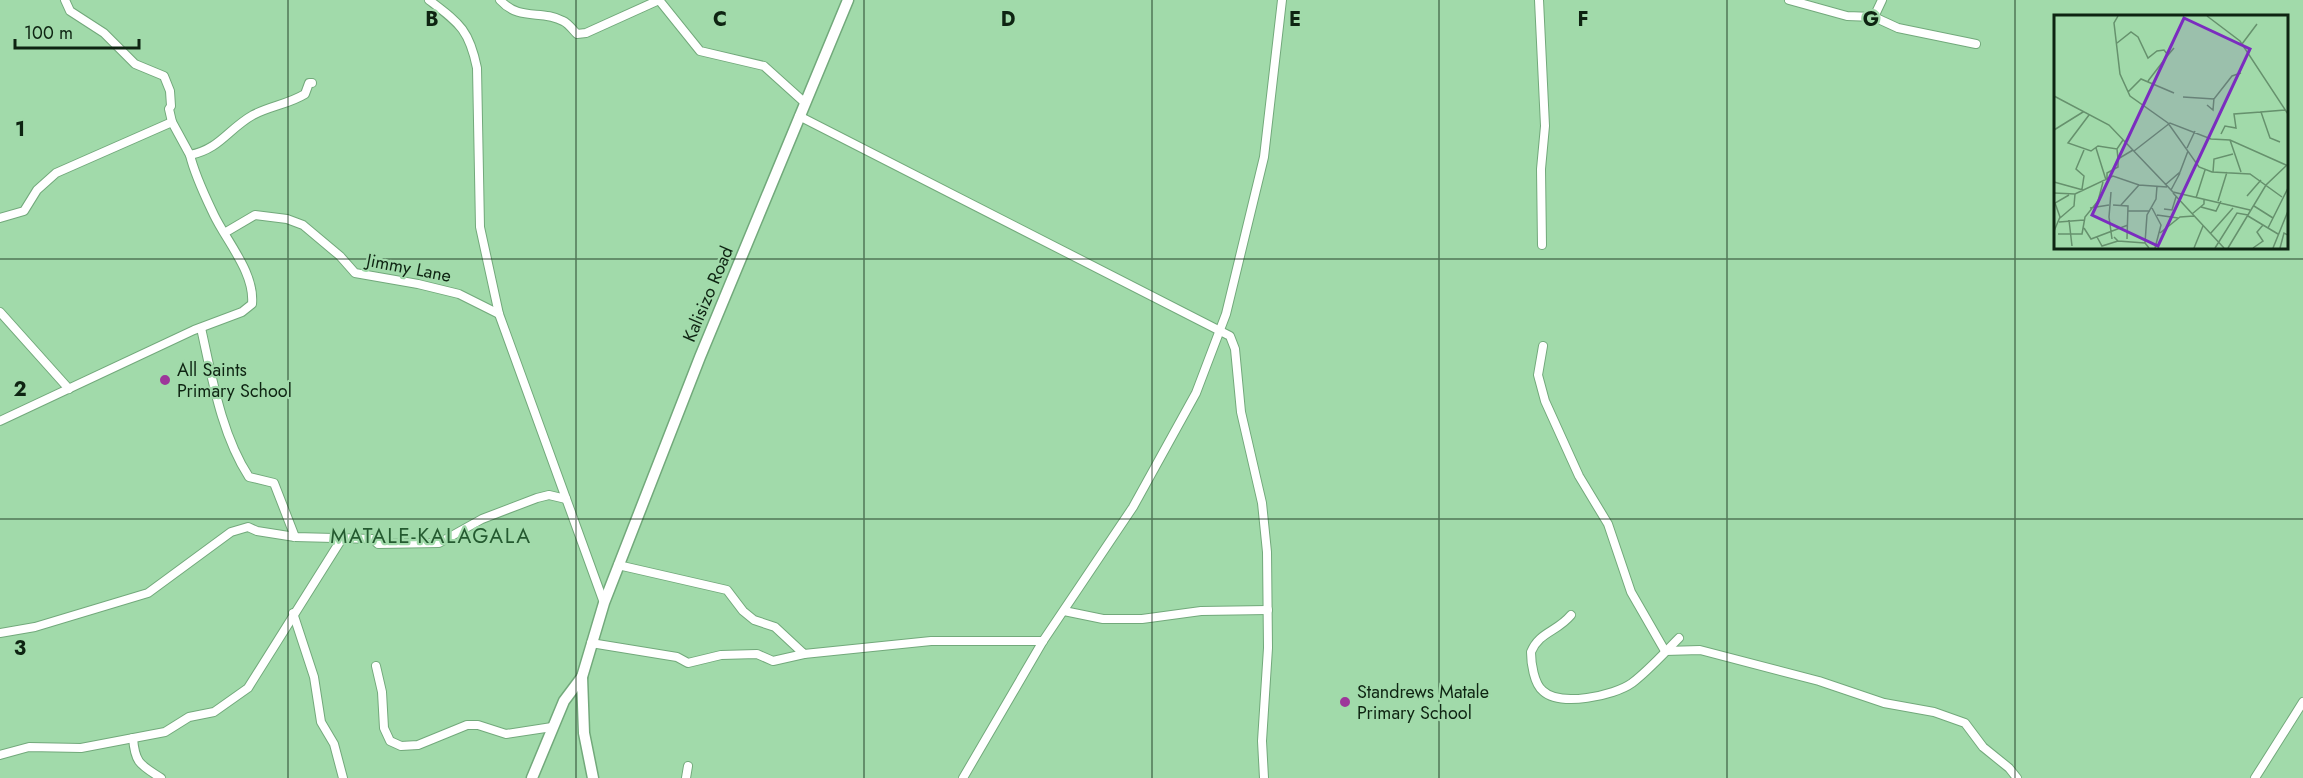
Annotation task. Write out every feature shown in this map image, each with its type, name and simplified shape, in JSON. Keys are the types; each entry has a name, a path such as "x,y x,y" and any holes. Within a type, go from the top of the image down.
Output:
{"street":[{"path":"0,421 201,328 242,312 252,304 253,292 226,232 195,177 190,155 171,122 169,109 171,95 164,76 135,64 105,33 70,11 65,0"},
{"path":"429,0 460,24 469,38 474,55 480,227 499,314 604,603"},
{"path":"500,0 516,12 531,16 551,16 565,21 577,34 586,33 659,0 700,51 764,66 804,102"},
{"name":"Kalisizo Road","path":"582,677 604,603 699,357 848,0"},
{"path":"963,778 1043,641 1133,507 1196,393 1220,331 1264,157 1282,0"},
{"path":"1539,0 1545,126 1541,169 1542,245"},
{"path":"1790,0 1847,16 1874,17 1898,28 1976,44"},
{"path":"1874,17 1882,0"},
{"path":"190,155 220,143 241,122 255,114 300,98 312,83"},
{"path":"799,116 1230,336 1233,342 1241,412 1262,503 1267,552 1268,610 1262,741 1264,778"},
{"path":"0,218 24,211 37,190 56,172 171,122"},
{"name":"Jimmy Lane","path":"226,232 255,215 287,219 303,225 340,256 355,273 459,294 499,314"},
{"path":"0,312 69,389"},
{"path":"201,328 216,394 241,464 249,477 274,483 295,537"},
{"path":"1543,346 1538,375 1545,401 1579,476 1608,524 1631,592 1665,651"},
{"path":"0,633 35,627 148,593 231,532 241,528 295,537 341,540 373,539 378,544 439,543 482,519 537,498 549,495 566,499"},
{"path":"0,755 29,747 81,748 165,732 189,717 214,712 248,688 293,613 341,540"},
{"path":"618,565 727,590 743,611 754,620 775,627 804,654"},
{"path":"1064,612 1103,619 1142,619 1201,611 1268,610"},
{"path":"293,613 314,677 321,722 334,744 343,778"},
{"path":"1571,615 1560,628 1540,638 1531,652 1539,688 1551,697 1597,697 1611,693 1632,682 1679,638"},
{"path":"591,643 677,657 688,663 721,655 757,654 773,661 804,654 931,642 1043,641"},
{"path":"1665,651 1700,650 1818,681 1884,703 1934,712 1965,723 1983,747 2009,768 2017,778"},
{"path":"376,666 382,692 384,728 390,741 401,746 418,745 467,725 478,725 506,734 552,727"},
{"path":"532,778 564,701 582,677"},
{"path":"582,677 584,733 593,778"},
{"path":"2254,778 2303,702"},
{"path":"133,738 134,755 138,763 161,778"},
{"path":"686,778 688,766"}],"place":[{"name":"All Saints Primary School","path":"165,380"},
{"name":"Standrews Matale Primary School","path":"1345,702"}],"district":[{"name":"MATALE-KALAGALA","path":"431,536"}]}
